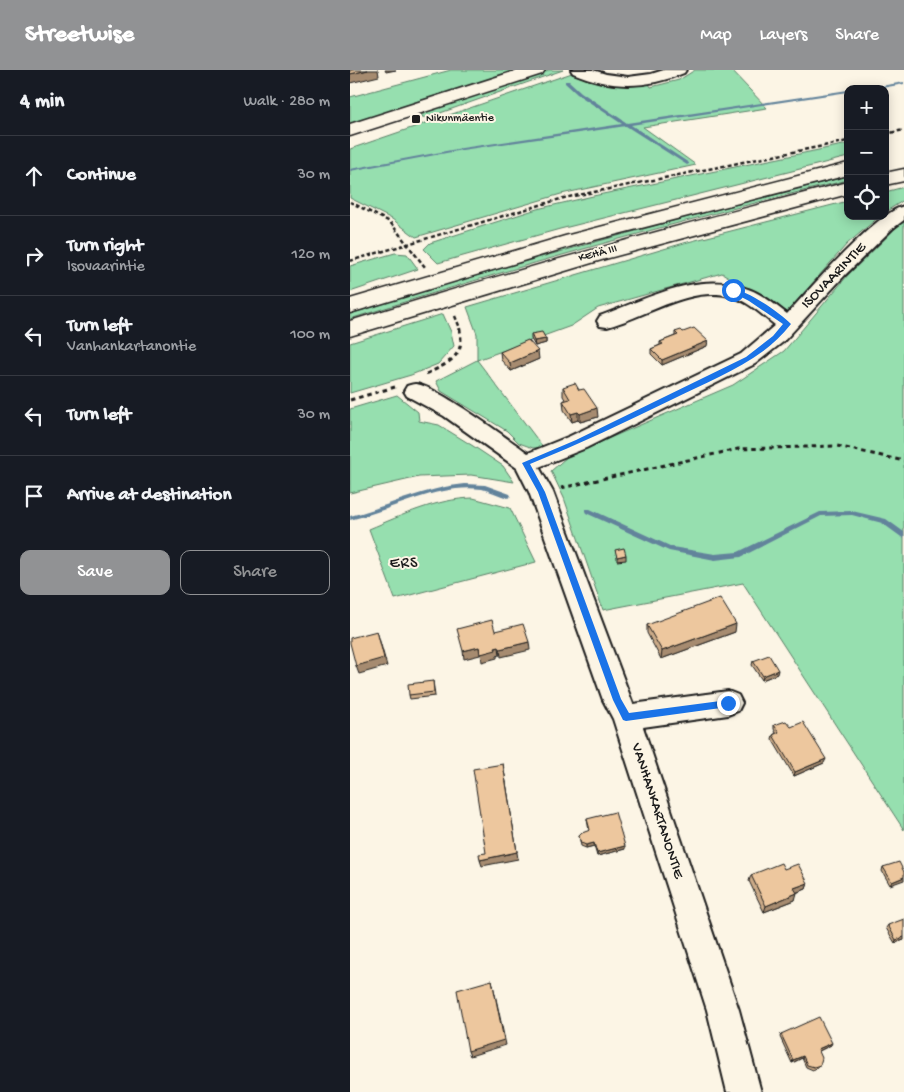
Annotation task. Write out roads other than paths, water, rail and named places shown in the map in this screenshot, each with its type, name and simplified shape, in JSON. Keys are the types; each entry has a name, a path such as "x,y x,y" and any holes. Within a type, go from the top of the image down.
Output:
{"main road":[{"path":"350,130 536,70"},
{"name":"KEHÄ III","path":"350,306 572,240 844,170"},
{"path":"889,178 904,175"},
{"name":"KEHÄ III","path":"350,329 578,260 844,189"}],"street":[{"path":"579,70 596,78 618,82 635,82 664,76 678,70"},
{"name":"ISOVAARINTIE","path":"526,463 578,442 748,359 776,337 858,250 885,225 904,211"},
{"path":"607,321 691,290 717,288 733,290 752,299 787,324"},
{"name":"VANHANKARTANONTIE","path":"411,385 526,463 541,492 617,700 626,717 723,1010 744,1092"},
{"path":"626,717 728,703"}],"waterway":[{"path":"567,82 579,93 627,124"},
{"path":"889,85 904,83"},
{"path":"627,124 844,92"},
{"path":"350,170 462,149 627,124"},
{"path":"627,124 687,164"},
{"path":"350,518 448,488 482,487 508,496"},
{"path":"588,511 671,549 715,557 739,555 820,514 852,513 884,521 904,536"}],"place":[{"name":"Nikunmäentie","path":"416,119"}],"district":[{"name":"ERS","path":"404,564"}]}
